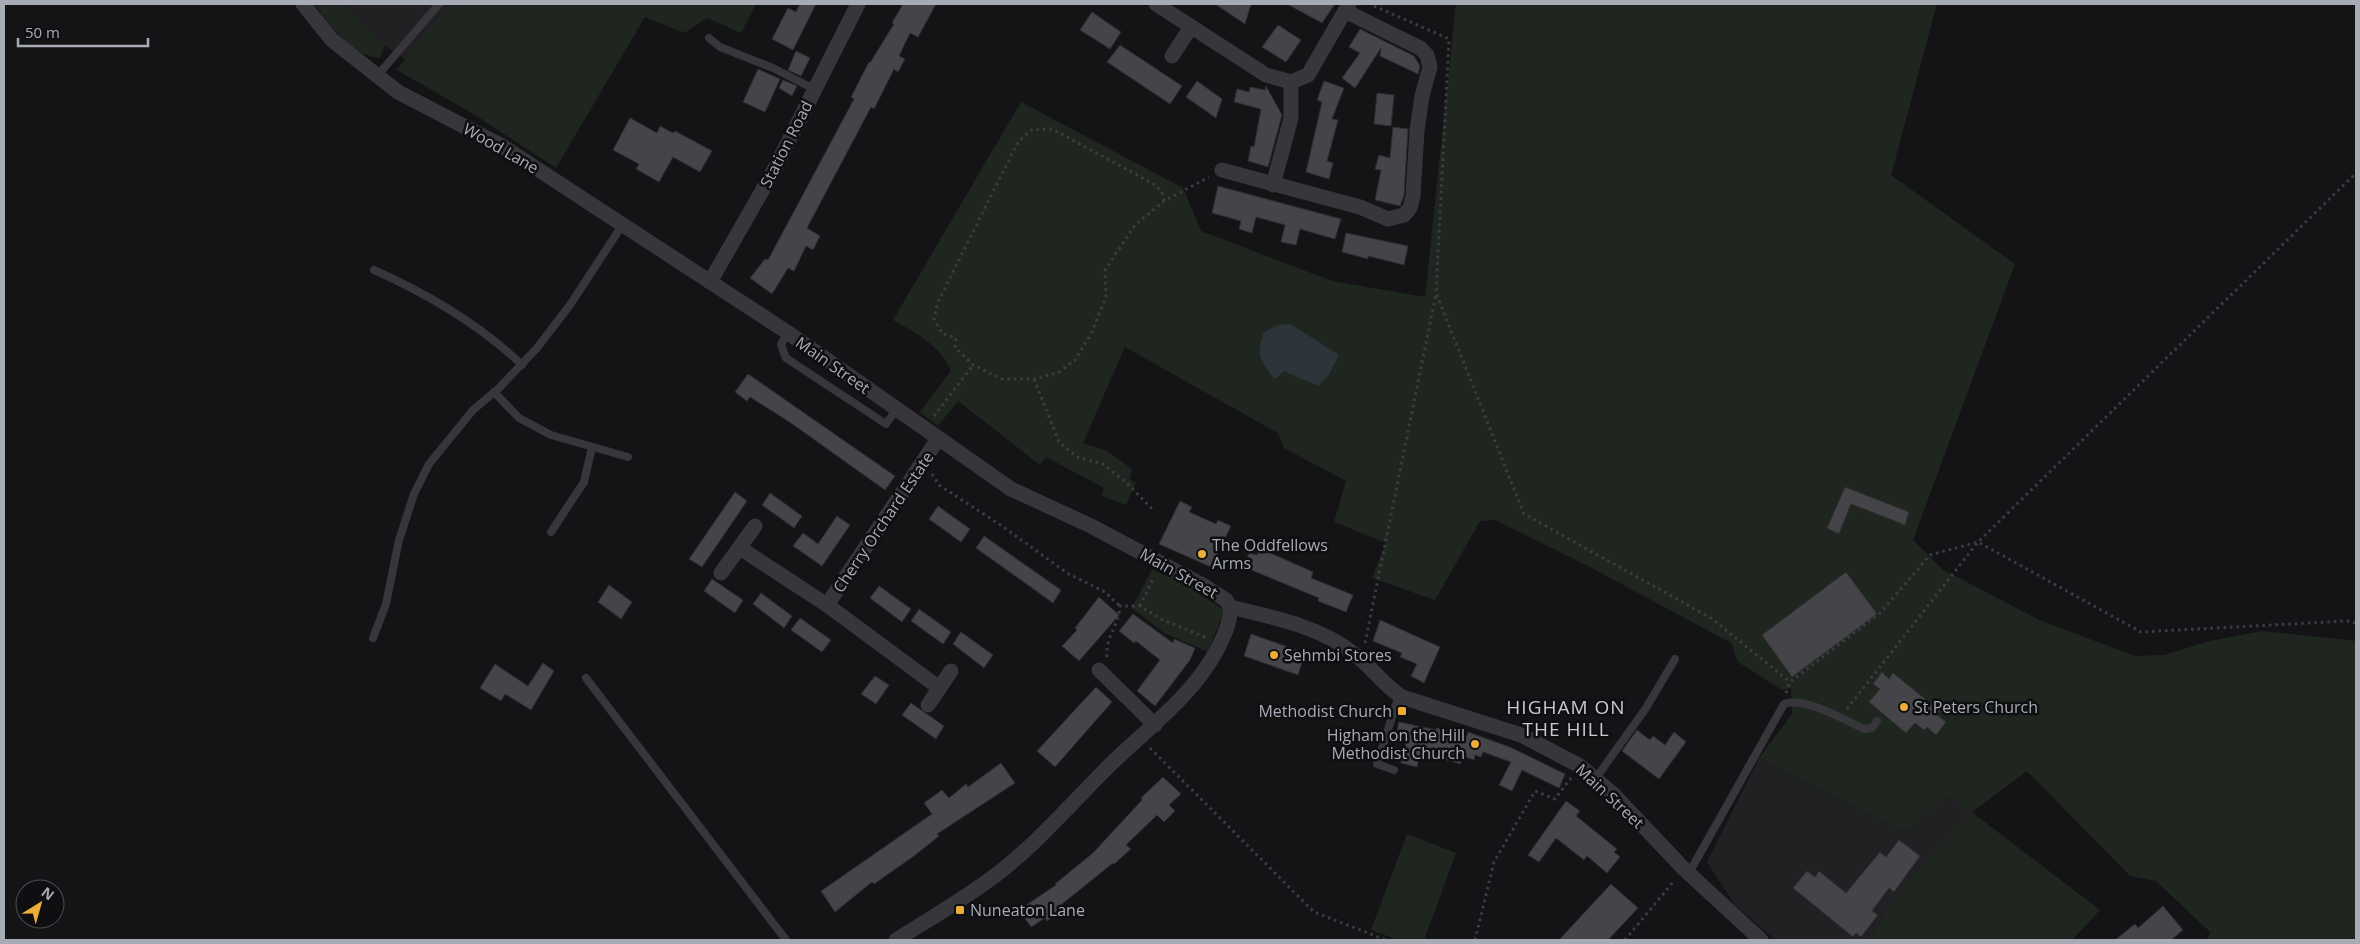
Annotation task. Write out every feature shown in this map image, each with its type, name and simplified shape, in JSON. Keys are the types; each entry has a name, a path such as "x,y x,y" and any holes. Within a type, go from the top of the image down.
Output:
{"street":[{"name":"Wood Lane","path":"303,4 332,40 398,92 502,146 710,282"},
{"name":"Station Road","path":"710,282 774,170 858,4"},
{"path":"1156,4 1266,75 1291,82 1308,76 1347,7 1420,48 1427,55 1430,67 1417,132 1413,196 1410,208 1404,215 1388,220 1360,207 1272,186 1222,170"},
{"path":"1172,56 1191,27"},
{"path":"1272,186 1291,118 1291,82"},
{"name":"Main Street","path":"710,282 786,332 938,440 1011,489 1091,526 1209,588 1226,600 1230,607 1267,615 1342,645 1362,660 1387,687 1399,695 1521,735 1580,766 1596,778 1686,871 1760,940"},
{"name":"Cherry Orchard Estate","path":"827,605 938,440"},
{"path":"722,573 755,526"},
{"name":"Cherry Orchard Estate","path":"740,548 827,605 938,687"},
{"path":"896,940 961,899 1024,852 1105,769 1155,724 1199,679 1221,642 1230,615 1230,607"},
{"path":"928,705 938,687 951,670"},
{"path":"1099,670 1155,724"}],"lane":[{"path":"377,76 438,4"},
{"path":"709,38 720,47 773,68 814,89"},
{"path":"373,638 386,604 399,540 414,494 429,464 473,410 522,365 537,348 570,305 623,224"},
{"path":"374,270 405,284 459,314 497,341 522,365"},
{"path":"786,332 780,345 786,358 886,424 896,410"},
{"path":"494,392 519,418 551,435 628,457"},
{"path":"551,532 584,482 592,447"},
{"path":"1596,778 1646,708 1675,659"},
{"path":"586,678 786,940"},
{"path":"1394,770 1378,764 1399,695"},
{"path":"1686,871 1784,704 1790,702 1803,703 1864,729 1872,728 1877,721"}],"path":[{"path":"1362,660 1436,293 1449,39 1370,4"},
{"path":"1164,201 1162,192 1154,184 1069,138 1052,130 1031,130 1018,142 937,304 934,319 942,333 956,338 955,346 973,365 1002,379 1034,379 1059,372 1075,360 1091,334 1106,297 1105,270 1135,225 1164,201 1222,170"},
{"path":"1840,719 1978,542 2356,172"},
{"path":"1436,293 1524,514 1711,618 1790,682"},
{"path":"923,429 973,365"},
{"path":"1034,379 1059,442 1077,457 1103,464 1127,483 1154,511"},
{"path":"924,460 939,485 1002,526 1067,573 1105,592 1120,606 1140,606 1163,620 1221,642"},
{"path":"1783,700 1790,682 1880,613 1930,555 1978,542 2141,632 2347,621 2356,623"},
{"path":"1140,606 1161,563"},
{"path":"1099,670 1108,657 1108,640 1120,617 1120,606"},
{"path":"1140,738 1314,912 1386,940"},
{"path":"1475,940 1494,862 1535,791 1555,800 1580,766"},
{"path":"1625,940 1686,871"}],"shaded area":[{"path":"314,4 342,4 385,46 380,58 359,52 350,46"},
{"path":"342,4 452,4 405,59 385,46"},
{"path":"452,4 756,4 741,33 707,18 684,33 645,17 556,168 475,115 397,70 418,41"},
{"path":"1456,4 1937,4 1891,175 2015,264 1913,540 1942,569 2039,620 2135,656 2164,655 2210,641 2262,631 2356,641 2356,940 2207,940 2210,932 2156,881 2130,876 2027,771 1971,813 1950,795 1904,833 1759,758 1792,714 1791,688 1782,690 1738,662 1731,643 1590,567 1495,520 1480,521 1435,600 1372,578 1386,543 1334,522 1346,481 1284,448 1278,433 1125,347 1083,443 1107,451 1132,469 1130,480 1136,482 1126,505 1101,496 1104,488 1046,457 1040,465 958,401 938,426 920,412 951,371 947,362 934,347 919,335 893,320 1021,102 1183,188 1201,231 1332,281 1425,297"},
{"path":"1290,324 1339,355 1328,376 1318,386 1284,371 1275,379 1263,362 1260,346 1264,332 1278,325"},
{"path":"1152,569 1184,584 1222,609 1222,616 1208,652 1164,633 1132,608"},
{"path":"1759,758 1904,833 1950,795 2100,910 2072,940 1775,940 1735,905 1707,862"},
{"path":"1971,813 2100,910 2072,940 1870,940 1884,920 1889,905 1933,852"},
{"path":"1407,834 1456,853 1424,940 1398,940 1371,930"}],"building":[{"path":"800,4 816,4 793,50 772,39 788,8 796,12"},
{"path":"903,4 936,4 918,37 910,33 899,56 905,59 898,72 894,69 874,109 871,107 807,228 820,236 813,250 806,246 794,271 788,268 772,294 750,278 765,259 768,260 854,99 851,97 869,62 894,24 892,23"},
{"path":"1215,4 1251,4 1245,24"},
{"path":"1287,4 1335,4 1322,23"},
{"path":"1092,12 1121,32 1110,49 1080,30"},
{"path":"1278,25 1301,40 1286,62 1262,47"},
{"path":"1360,29 1414,56 1420,66 1418,74 1380,56 1381,48 1355,88 1342,78 1360,53 1349,47"},
{"path":"1120,45 1182,86 1170,104 1107,62"},
{"path":"796,51 810,58 801,76 788,70"},
{"path":"758,69 780,79 765,112 743,102"},
{"path":"783,80 797,86 792,96 779,88"},
{"path":"1197,81 1222,99 1216,118 1186,97"},
{"path":"1324,81 1344,88 1332,119 1338,120 1327,161 1333,163 1329,179 1306,172 1322,102 1317,100"},
{"path":"1266,86 1282,115 1268,167 1248,161 1251,146 1254,147 1261,109 1234,102 1237,89 1249,92 1250,87 1265,90"},
{"path":"1377,93 1394,95 1391,126 1374,124"},
{"path":"630,118 657,133 660,126 673,133 675,131 712,151 700,172 673,157 659,182 636,169 639,164 613,150"},
{"path":"1393,127 1408,129 1404,195 1400,206 1375,200 1381,170 1375,169 1379,155 1390,158"},
{"path":"1218,186 1341,219 1335,239 1300,229 1296,245 1281,242 1285,225 1256,217 1252,233 1239,229 1241,221 1212,213"},
{"path":"1346,233 1408,246 1404,265 1368,256 1368,259 1342,252"},
{"path":"748,374 895,476 885,490 791,423 750,397 747,401 735,392"},
{"path":"1845,487 1909,512 1905,525 1851,504 1839,534 1827,528"},
{"path":"735,492 747,501 702,567 689,559"},
{"path":"770,493 802,516 794,528 762,505"},
{"path":"1180,501 1192,507 1189,512 1216,524 1218,520 1231,526 1211,567 1159,544"},
{"path":"938,506 970,529 961,542 929,519"},
{"path":"837,516 850,525 822,566 793,546 803,533 818,544"},
{"path":"984,536 1061,590 1053,603 976,548"},
{"path":"1259,548 1313,572 1311,578 1353,595 1346,612 1318,601 1319,598 1244,567 1249,553 1257,555"},
{"path":"1846,572 1877,614 1792,677 1762,635"},
{"path":"712,579 743,600 735,613 704,591"},
{"path":"609,585 632,602 621,619 598,602"},
{"path":"879,586 911,609 902,622 870,598"},
{"path":"761,593 792,616 784,628 753,604"},
{"path":"1099,597 1119,615 1079,661 1062,646 1077,630 1075,628"},
{"path":"919,609 951,632 943,644 911,621"},
{"path":"1133,614 1173,643 1174,639 1195,648 1190,660 1155,706 1137,691 1160,660 1136,641 1134,643 1119,631"},
{"path":"800,618 831,640 822,652 791,630"},
{"path":"1380,620 1440,647 1424,683 1411,676 1417,664 1400,657 1402,653 1373,641"},
{"path":"961,632 993,655 984,668 953,644"},
{"name":"Sehmbi Stores","path":"1251,634 1305,653 1298,675 1244,656"},
{"path":"543,663 554,671 531,710 505,694 501,701 480,688 495,664 528,686"},
{"name":"St Peters Church","path":"1882,672 1889,679 1893,673 1940,711 1937,715 1946,722 1936,735 1927,727 1924,730 1915,723 1906,733 1869,702 1880,689 1873,684"},
{"path":"875,676 889,685 876,704 861,694"},
{"path":"1096,687 1112,702 1055,767 1037,751"},
{"path":"911,703 944,726 936,739 902,715"},
{"path":"1399,722 1436,730 1436,728 1467,736 1468,732 1512,748 1565,774 1559,788 1522,770 1512,791 1499,785 1511,762 1483,752 1481,757 1475,755 1474,760 1463,756 1460,764 1427,754 1426,759 1419,758 1417,767 1401,763 1407,739 1396,736"},
{"path":"1637,730 1650,740 1653,736 1665,745 1674,732 1686,742 1659,779 1622,751"},
{"path":"1001,763 1015,783 937,834 939,836 914,856 874,884 872,882 835,912 821,891 932,814 924,803 942,790 949,798 966,784 968,787"},
{"path":"1163,777 1181,794 1169,805 1175,811 1164,822 1157,815 1126,845 1131,849 1062,904 1065,908 1047,921 1045,918 1031,927 1019,910 1056,885 1093,853 1142,800 1141,798"},
{"path":"1566,801 1580,811 1576,816 1617,849 1614,852 1620,857 1607,873 1587,856 1584,860 1556,838 1539,862 1528,855"},
{"path":"1899,840 1920,856 1894,892 1889,888 1872,911 1878,915 1861,937 1856,933 1853,937 1793,888 1807,871 1815,877 1819,871 1846,893 1880,852 1886,857"},
{"path":"1611,884 1638,908 1608,940 1559,940"},
{"path":"2163,906 2183,930 2171,940 2115,940 2135,924 2138,928"}],"place":[{"name":"The Oddfellows Arms","path":"1202,554"},
{"name":"Sehmbi Stores","path":"1274,655"},
{"name":"St Peters Church","path":"1904,707"},
{"name":"Methodist Church","path":"1402,711"},
{"name":"Higham on the Hill Methodist Church","path":"1475,744"},
{"name":"Nuneaton Lane","path":"960,910"}],"district":[{"name":"HIGHAM ON THE HILL","path":"1566,718"}]}
